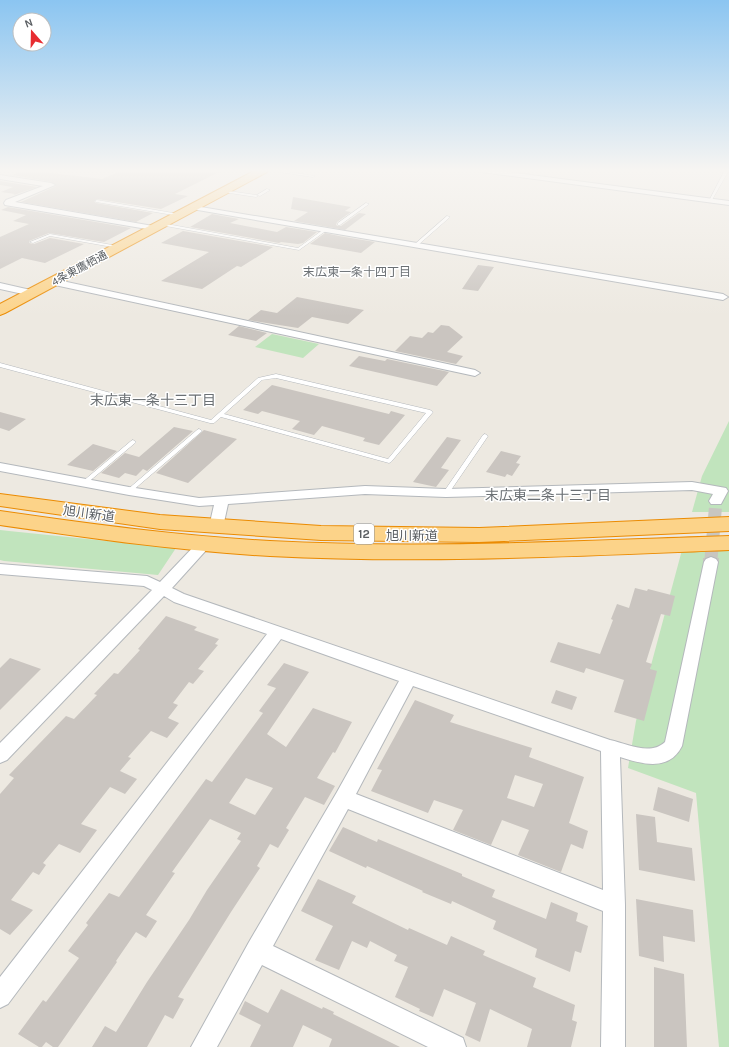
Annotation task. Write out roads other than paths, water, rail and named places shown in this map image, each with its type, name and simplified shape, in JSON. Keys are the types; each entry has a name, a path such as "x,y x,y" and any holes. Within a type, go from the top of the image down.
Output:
{"highway":[{"name":"4条東鷹栖通","path":"0,310 171,219"},
{"name":"旭川新道","path":"0,500 106,516 210,536 298,549 429,552 729,543"},
{"name":"旭川新道","path":"0,518 97,532 210,536 321,533 479,535 729,524"}],"street":[{"path":"111,219 157,226"},
{"path":"258,219 723,297"},
{"path":"52,282 475,372"},
{"path":"0,286 32,293"},
{"path":"0,467 198,502 365,490 446,493 692,486 721,491 716,501"},
{"path":"0,755 162,589 210,536 222,501"},
{"path":"0,569 147,581 179,598 277,633 610,747 646,757 663,755 673,746 711,562"},
{"path":"0,996 277,633"},
{"path":"203,1047 410,678"},
{"path":"610,747 614,905 613,1047"},
{"path":"344,798 614,905"},
{"path":"257,950 444,1045"}],"lane":[{"path":"339,224 346,219"},
{"path":"416,245 446,219"},
{"path":"157,226 299,249 325,230"},
{"path":"32,242 50,235 118,247"},
{"path":"0,365 212,422 260,379 276,376 430,412 389,461 220,415"},
{"path":"129,491 199,431"},
{"path":"446,493 485,436"},
{"path":"84,483 133,442"}],"tunnel":[{"path":"711,559 716,501"}],"district":[{"name":"末広東一条十四丁目","path":"357,272"},
{"name":"末広東一条十三丁目","path":"153,400"},
{"name":"末広東二条十三丁目","path":"548,495"}]}
